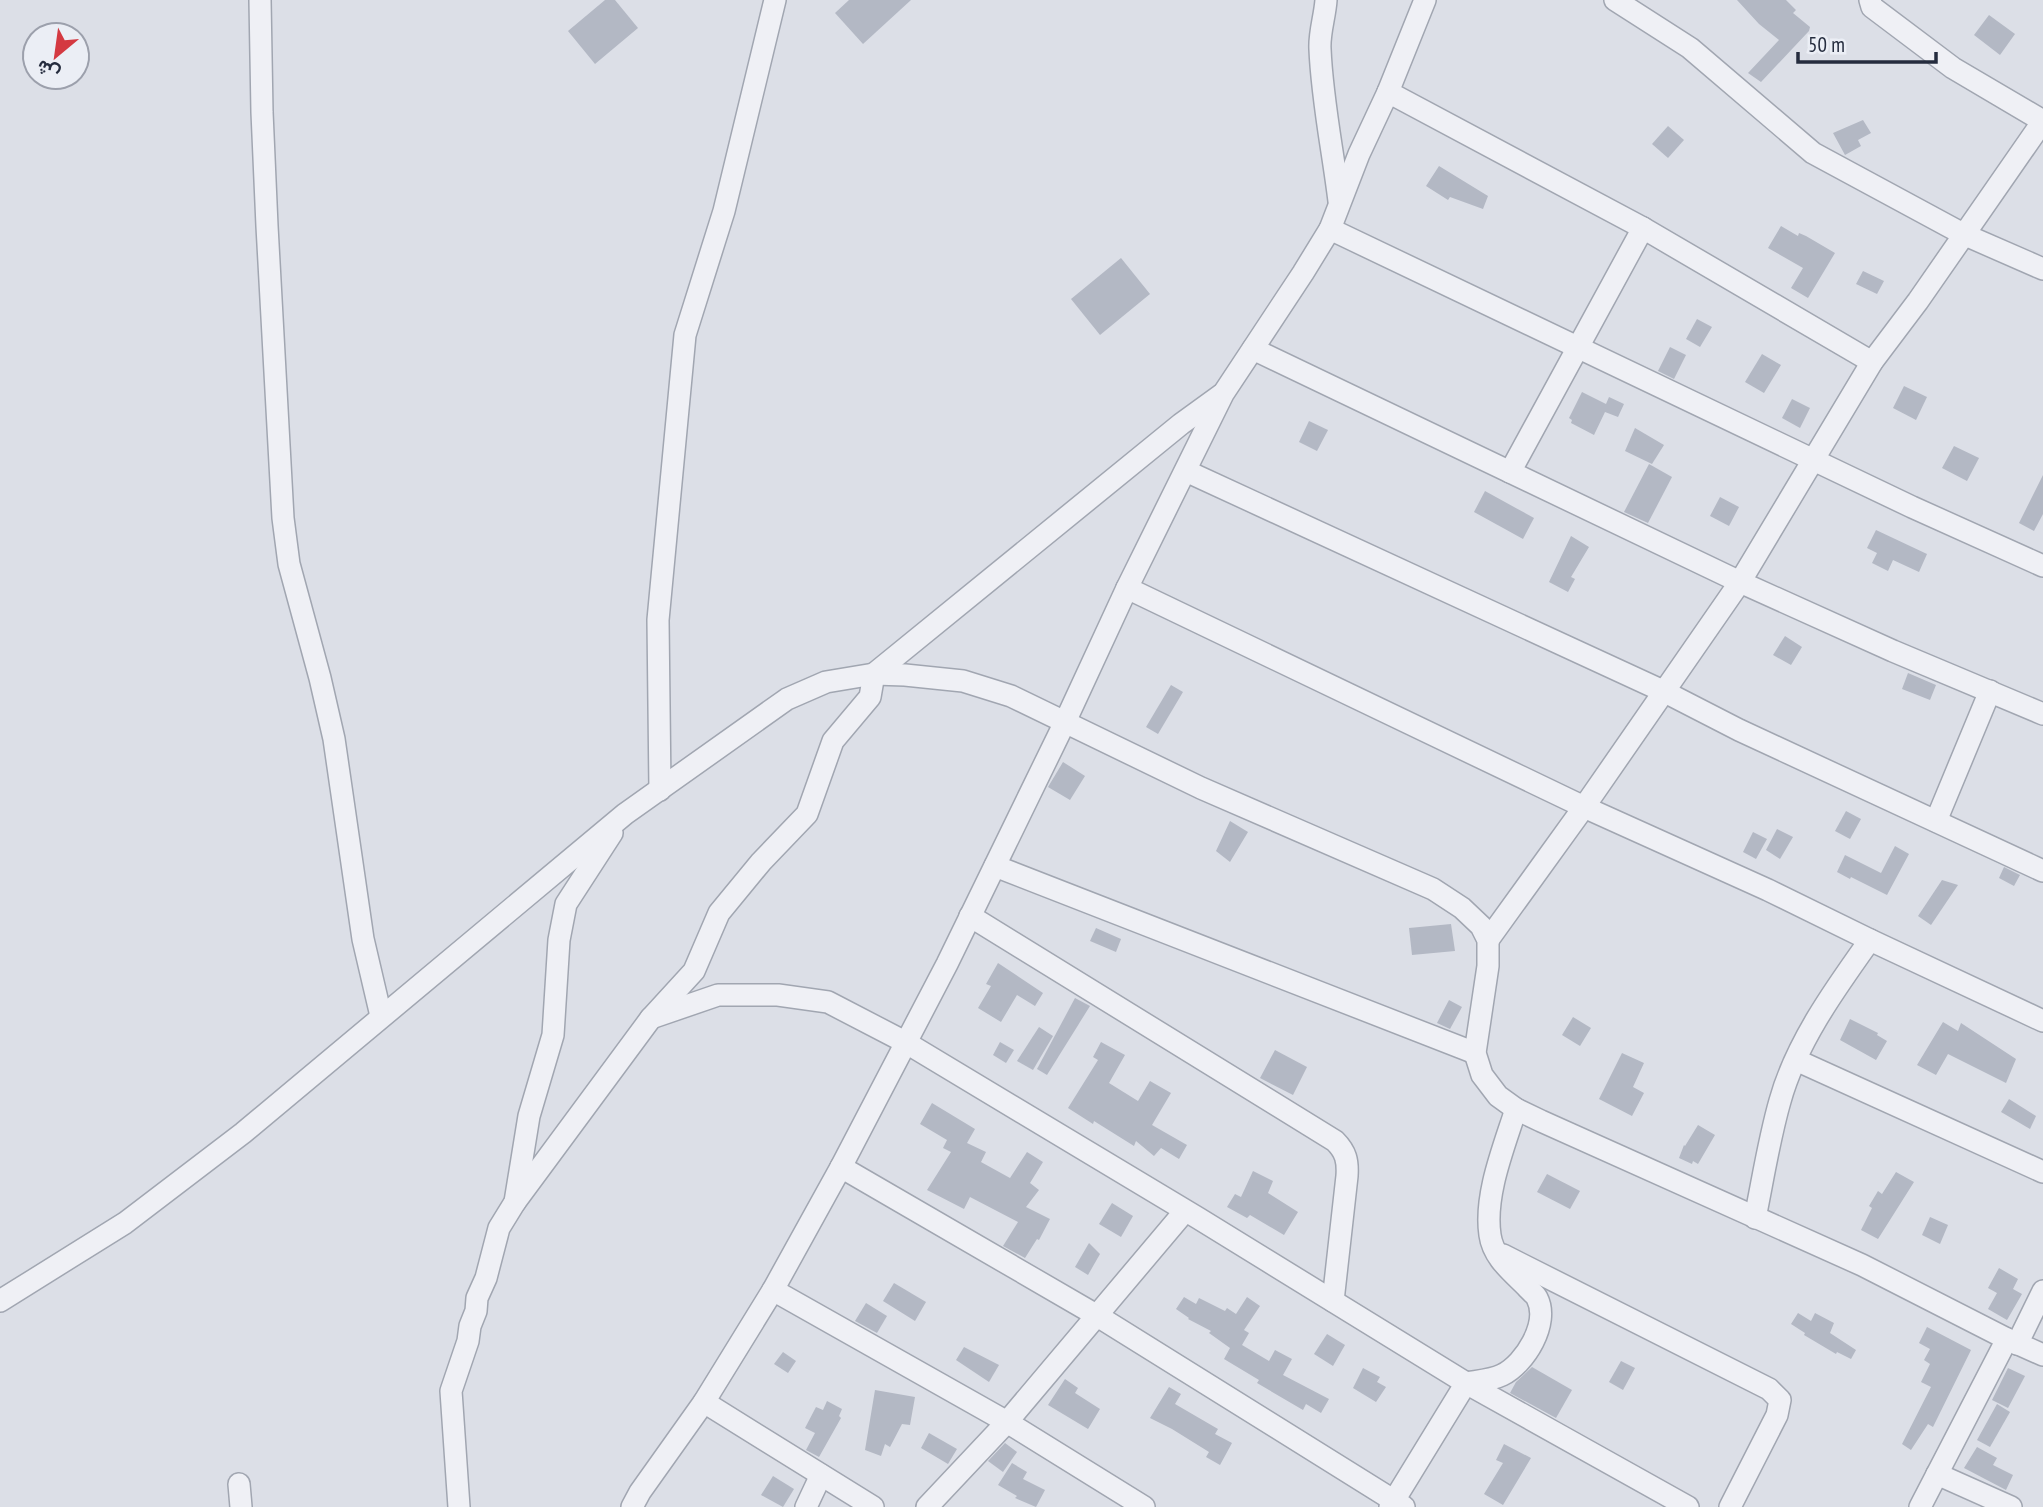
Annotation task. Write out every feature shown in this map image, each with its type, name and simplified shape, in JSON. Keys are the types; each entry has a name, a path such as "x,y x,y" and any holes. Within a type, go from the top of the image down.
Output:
{"street":[{"path":"260,0 267,226 283,518 289,564 334,739 363,939 381,1016"},
{"path":"660,790 658,620 685,335 724,211 775,0"},
{"path":"1326,0 1320,46 1324,102 1334,154 1339,204"},
{"path":"632,1507 705,1402 773,1290 841,1167 995,866 1223,394 1330,229 1425,0"},
{"path":"1615,0 1690,48 1813,153 1963,234 2043,269"},
{"path":"1488,940 1740,582 1872,362 1918,301 2043,121 1953,68 1872,7 1870,0"},
{"path":"1388,92 1643,228 1872,362"},
{"path":"1510,472 1643,228"},
{"path":"1330,229 1912,507 2043,566"},
{"path":"1252,349 1740,582 1893,651 2043,714"},
{"path":"459,1507 451,1391 468,1341 477,1298 486,1278 499,1228 515,1202 651,1018 694,971 719,913 761,862 807,814 833,741 870,697 874,674 1181,424 1223,394"},
{"path":"1186,471 1665,692 1739,730 2043,871"},
{"path":"1127,588 1584,807 1768,890 2043,1021"},
{"path":"0,1301 125,1223 243,1133 625,814 787,699 826,682 874,674 963,681 1011,696 1224,799 1433,889 1462,908 1481,926 1488,940 1488,966 1475,1053 1482,1075 1498,1096 1516,1109 1862,1265 2012,1342 2043,1355"},
{"path":"1936,821 1990,691"},
{"path":"515,1202 530,1116 553,1035 559,940 566,904 625,814"},
{"path":"995,866 1475,1053"},
{"path":"970,916 1323,1133 1345,1151 1347,1177 1333,1301"},
{"path":"1755,1218 1780,1099 1796,1060 1828,1000 1870,940"},
{"path":"651,1018 718,995 778,995 828,1002 905,1042 1466,1383 1688,1507"},
{"path":"1796,1060 2043,1172"},
{"path":"841,1167 1096,1315 1396,1505 1466,1383 1502,1375 1520,1363 1539,1327 1537,1298 1504,1265 1494,1251 1490,1235 1490,1197 1516,1109"},
{"path":"927,1507 1007,1422 1185,1211"},
{"path":"1494,1251 1769,1388 1775,1394 1780,1400 1777,1415 1730,1507"},
{"path":"773,1290 1007,1422 1144,1507"},
{"path":"1920,1507 2043,1291"},
{"path":"705,1402 873,1507"},
{"path":"1937,1474 2011,1507"},
{"path":"806,1507 821,1475"},
{"path":"239,1484 241,1507"}],"building":[{"path":"605,0 615,0 638,28 595,64 568,31"},
{"path":"849,0 911,0 863,44 835,13"},
{"path":"1737,0 1786,0 1796,10 1793,13 1810,27 1761,82 1748,73 1779,40 1759,24"},
{"path":"1989,15 2015,34 2000,55 1974,35"},
{"path":"1863,120 1871,133 1858,140 1861,146 1845,155 1833,133"},
{"path":"1668,126 1684,140 1668,158 1652,144"},
{"path":"1439,166 1488,196 1483,209 1450,197 1448,200 1426,186"},
{"path":"1781,226 1798,236 1799,233 1806,236 1835,253 1808,298 1791,288 1803,268 1768,248"},
{"path":"1121,258 1150,294 1100,335 1071,299"},
{"path":"1863,271 1884,281 1877,294 1856,284"},
{"path":"1697,319 1712,327 1700,347 1686,339"},
{"path":"1670,347 1686,355 1674,379 1658,371"},
{"path":"1762,354 1781,365 1764,393 1745,382"},
{"path":"1904,386 1927,397 1916,420 1893,408"},
{"path":"1582,392 1606,404 1609,397 1624,404 1618,417 1605,412 1594,435 1571,423 1569,418"},
{"path":"1792,399 1810,408 1800,428 1782,418"},
{"path":"1309,421 1328,430 1317,451 1299,442"},
{"path":"1635,428 1664,445 1652,464 1625,451"},
{"path":"1954,446 1979,458 1967,481 1942,468"},
{"path":"1649,464 1672,477 1648,523 1624,512"},
{"path":"2043,475 2043,514 2034,531 2019,523"},
{"path":"1485,491 1534,518 1523,539 1474,512"},
{"path":"1720,497 1739,507 1729,526 1710,516"},
{"path":"1876,530 1927,554 1919,572 1893,560 1888,571 1872,563 1877,553 1867,548"},
{"path":"1571,536 1589,547 1571,577 1575,579 1568,592 1549,582"},
{"path":"1785,636 1802,647 1791,665 1773,655"},
{"path":"1908,673 1936,685 1930,700 1902,689"},
{"path":"1171,685 1183,692 1158,734 1146,727"},
{"path":"1063,762 1085,776 1070,800 1048,787"},
{"path":"1846,811 1861,819 1850,839 1835,831"},
{"path":"1230,821 1248,832 1230,862 1216,851"},
{"path":"1777,829 1793,837 1780,859 1766,850"},
{"path":"1753,832 1767,839 1756,859 1743,852"},
{"path":"1895,846 1909,854 1887,895 1837,872 1845,855 1881,873"},
{"path":"2004,867 2020,875 2014,886 1999,878"},
{"path":"1942,880 1958,885 1931,925 1918,916"},
{"path":"1451,924 1455,951 1412,955 1409,928"},
{"path":"1096,928 1121,939 1116,952 1090,941"},
{"path":"998,963 1043,993 1035,1006 1017,995 1001,1022 978,1008 991,986 986,984"},
{"path":"1075,998 1090,1006 1047,1075 1037,1069"},
{"path":"1449,1000 1462,1007 1450,1029 1437,1023"},
{"path":"1573,1017 1591,1028 1580,1046 1562,1035"},
{"path":"1850,1019 1878,1033 1877,1035 1887,1041 1876,1060 1840,1040"},
{"path":"1943,1022 1958,1031 1961,1023 2016,1059 2006,1083 1948,1054 1936,1075 1917,1065"},
{"path":"1039,1027 1053,1036 1033,1070 1017,1061"},
{"path":"1000,1042 1014,1050 1006,1063 993,1055"},
{"path":"1101,1042 1125,1055 1109,1083 1138,1101 1150,1081 1171,1093 1152,1125 1187,1145 1179,1159 1161,1148 1154,1156 1136,1141 1134,1146 1068,1108 1098,1060 1093,1057"},
{"path":"1275,1050 1307,1067 1293,1095 1260,1078"},
{"path":"1622,1053 1644,1063 1633,1087 1644,1093 1632,1116 1599,1099"},
{"path":"2009,1099 2036,1116 2030,1129 2001,1112"},
{"path":"932,1103 975,1129 967,1143 986,1152 981,1162 1010,1178 1027,1152 1043,1162 1030,1183 1039,1190 1026,1207 1050,1219 1025,1258 1003,1246 1018,1222 970,1197 964,1209 927,1190 951,1152 943,1148 947,1140 920,1124"},
{"path":"1698,1125 1715,1135 1698,1164 1693,1161 1692,1164 1679,1158 1684,1145"},
{"path":"1253,1171 1273,1181 1268,1193 1298,1212 1284,1235 1250,1215 1247,1218 1227,1207 1235,1194 1241,1197"},
{"path":"1896,1172 1914,1182 1878,1239 1861,1230 1872,1208 1869,1206 1878,1191 1882,1194"},
{"path":"1547,1174 1580,1191 1570,1209 1537,1192"},
{"path":"1112,1203 1133,1216 1121,1237 1099,1224"},
{"path":"1930,1217 1948,1225 1940,1244 1922,1235"},
{"path":"1089,1243 1100,1254 1088,1275 1075,1267"},
{"path":"1999,1268 2018,1279 2013,1289 2022,1294 2007,1320 1988,1309 1997,1293 1988,1288"},
{"path":"894,1283 926,1302 915,1321 883,1301"},
{"path":"1184,1297 1196,1304 1199,1298 1236,1314 1247,1297 1260,1306 1244,1330 1249,1333 1242,1345 1269,1361 1275,1350 1292,1359 1283,1375 1329,1399 1321,1413 1306,1404 1303,1410 1257,1383 1259,1380 1224,1359 1230,1348 1209,1333 1211,1331 1176,1309"},
{"path":"866,1303 887,1316 877,1333 855,1321"},
{"path":"1798,1313 1811,1321 1815,1313 1834,1323 1830,1333 1856,1350 1851,1359 1837,1352 1836,1354 1791,1324"},
{"path":"1927,1327 1971,1350 1933,1427 1928,1424 1911,1450 1902,1444 1931,1387 1921,1382 1930,1364 1924,1360 1930,1349 1919,1343"},
{"path":"1327,1334 1345,1345 1333,1366 1314,1354"},
{"path":"964,1347 999,1365 989,1382 956,1360"},
{"path":"783,1352 796,1361 788,1373 774,1364"},
{"path":"1621,1361 1635,1368 1623,1390 1609,1382"},
{"path":"1532,1367 1572,1390 1556,1418 1510,1393 1516,1382"},
{"path":"1363,1368 1380,1377 1377,1382 1386,1387 1376,1402 1353,1388"},
{"path":"2008,1368 2025,1376 2008,1408 1992,1400"},
{"path":"1065,1379 1078,1388 1075,1393 1100,1409 1088,1429 1048,1405"},
{"path":"1169,1387 1181,1394 1175,1404 1218,1429 1215,1434 1232,1443 1220,1465 1206,1457 1209,1452 1150,1418"},
{"path":"875,1390 915,1397 910,1425 902,1424 890,1447 885,1444 881,1456 865,1450"},
{"path":"827,1401 842,1409 839,1416 841,1418 819,1457 806,1450 815,1433 805,1428 816,1407 823,1410"},
{"path":"1997,1404 2010,1412 1990,1447 1977,1440"},
{"path":"929,1433 957,1449 948,1464 921,1448"},
{"path":"1005,1443 1017,1452 1003,1472 988,1461"},
{"path":"1504,1444 1531,1458 1503,1505 1484,1494 1503,1463 1496,1460"},
{"path":"1977,1447 1997,1458 1993,1465 2013,1475 2006,1490 1964,1468"},
{"path":"1012,1463 1027,1472 1023,1479 1045,1490 1036,1507 1015,1498 1017,1496 998,1485"},
{"path":"773,1476 794,1489 783,1507 761,1495"}]}
